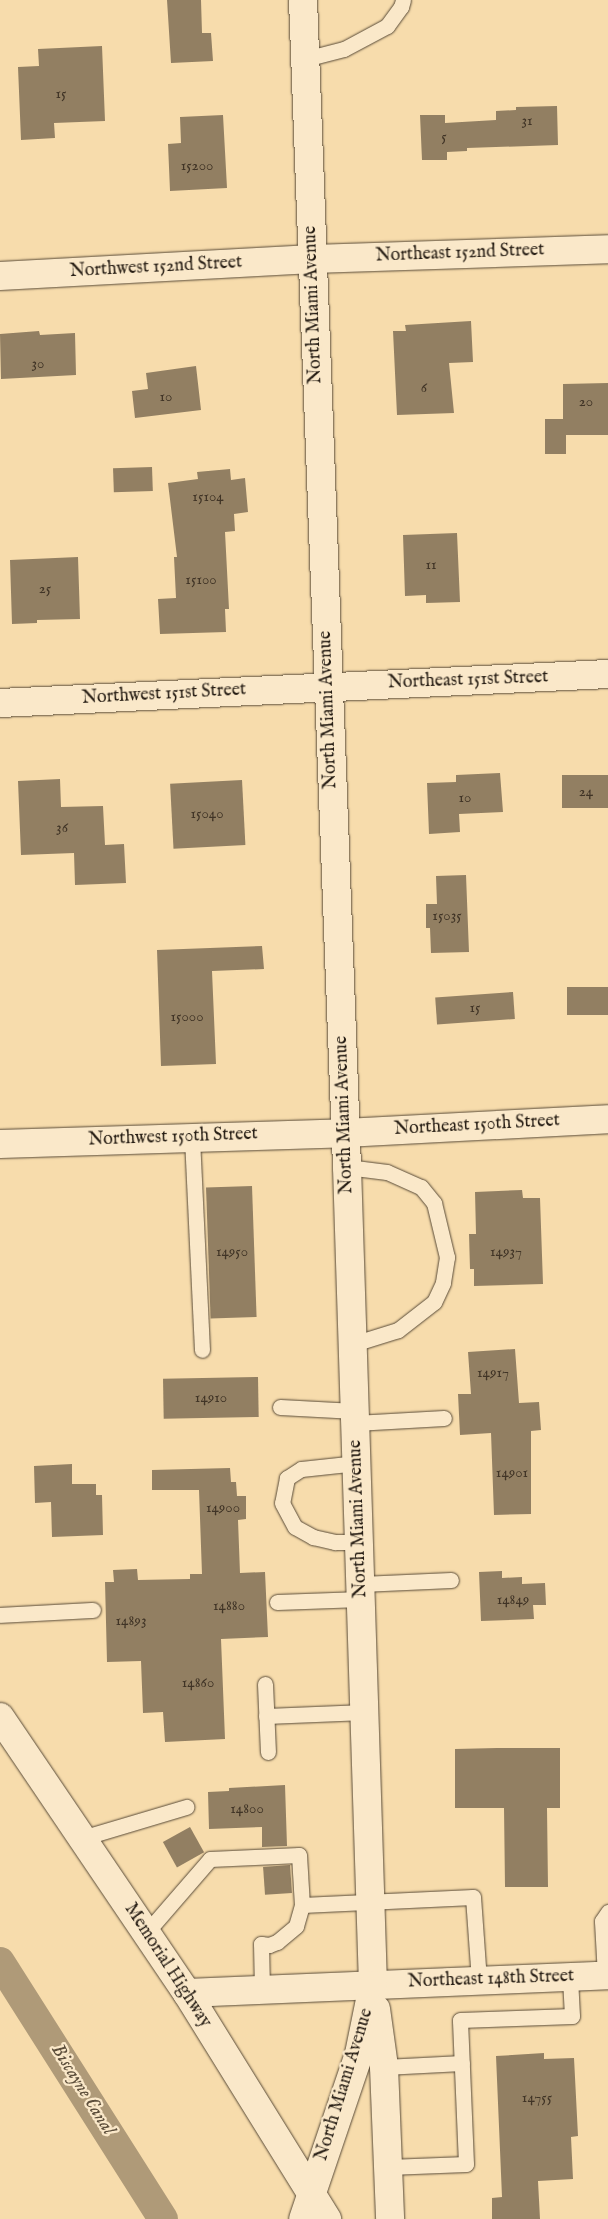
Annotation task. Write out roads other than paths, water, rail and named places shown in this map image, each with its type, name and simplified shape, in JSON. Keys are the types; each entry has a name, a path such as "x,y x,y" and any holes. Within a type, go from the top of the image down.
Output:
{"street":[{"name":"North Miami Avenue","path":"303,0 357,1463 372,1902 373,1985 359,2054 307,2207"},
{"name":"Northeast 152nd Street","path":"312,260 608,249"},
{"name":"Northwest 152nd Street","path":"0,276 312,260"},
{"name":"Northeast 151st Street","path":"328,687 608,674"},
{"name":"Northwest 151st Street","path":"0,703 328,687"},
{"name":"Northeast 150th Street","path":"345,1133 608,1119"},
{"name":"Northwest 150th Street","path":"0,1144 345,1133"},
{"name":"Memorial Highway","path":"0,1717 187,1993 307,2207 327,2219"},
{"name":"Northeast 148th Street","path":"187,1993 606,1975"},
{"path":"373,1985 384,2068 390,2219"}],"lane":[{"path":"305,59 344,49 386,26 401,7 403,0"},
{"path":"192,1138 202,1350"},
{"path":"346,1168 387,1172 421,1187 434,1203 447,1257 444,1283 434,1302 398,1330 352,1344"},
{"path":"280,1407 355,1417 444,1418"},
{"path":"357,1463 301,1469 287,1478 282,1504 295,1526 313,1537 335,1542 359,1542"},
{"path":"277,1602 451,1580"},
{"path":"0,1615 93,1610"},
{"path":"264,1684 268,1752"},
{"path":"266,1716 365,1712"},
{"path":"82,1838 186,1807"},
{"path":"146,1933 210,1859 299,1854 302,1905 296,1926 277,1942 269,1945 261,1944 262,1990"},
{"path":"302,1905 473,1897 479,1981"},
{"path":"606,1975 602,1921 608,1912"},
{"path":"388,2167 466,2164 460,2020 572,2016 570,1977"},
{"path":"384,2068 462,2063"}],"waterway":[{"name":"Biscayne Canal","path":"0,1962 163,2219"}]}
